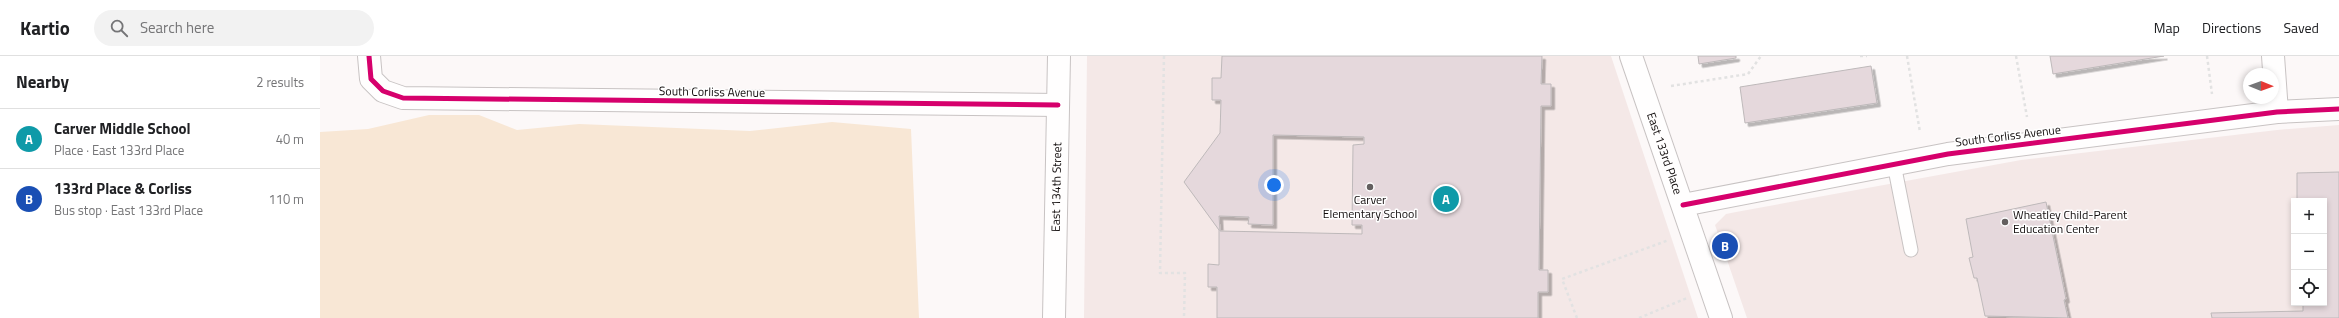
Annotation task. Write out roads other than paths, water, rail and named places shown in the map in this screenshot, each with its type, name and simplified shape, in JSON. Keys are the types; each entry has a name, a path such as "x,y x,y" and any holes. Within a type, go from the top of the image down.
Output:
{"street":[{"name":"South Corliss Avenue","path":"369,56 371,79 383,91 403,98 1058,105"},
{"name":"East 134th Street","path":"1054,318 1059,56"},
{"name":"East 133rd Place","path":"1631,56 1722,318"},
{"path":"2272,56 2277,112"},
{"name":"South Corliss Avenue","path":"1683,204 1948,154 2277,112 2339,109"}],"lane":[{"path":"1894,164 1911,250"}],"place":[{"name":"Carver Elementary School","path":"1370,187"},
{"name":"Carver Middle School","path":"1446,199"},
{"name":"Wheatley Child-Parent Education Center","path":"2005,222"},
{"name":"133rd Place & Corliss","path":"1725,246"}]}
